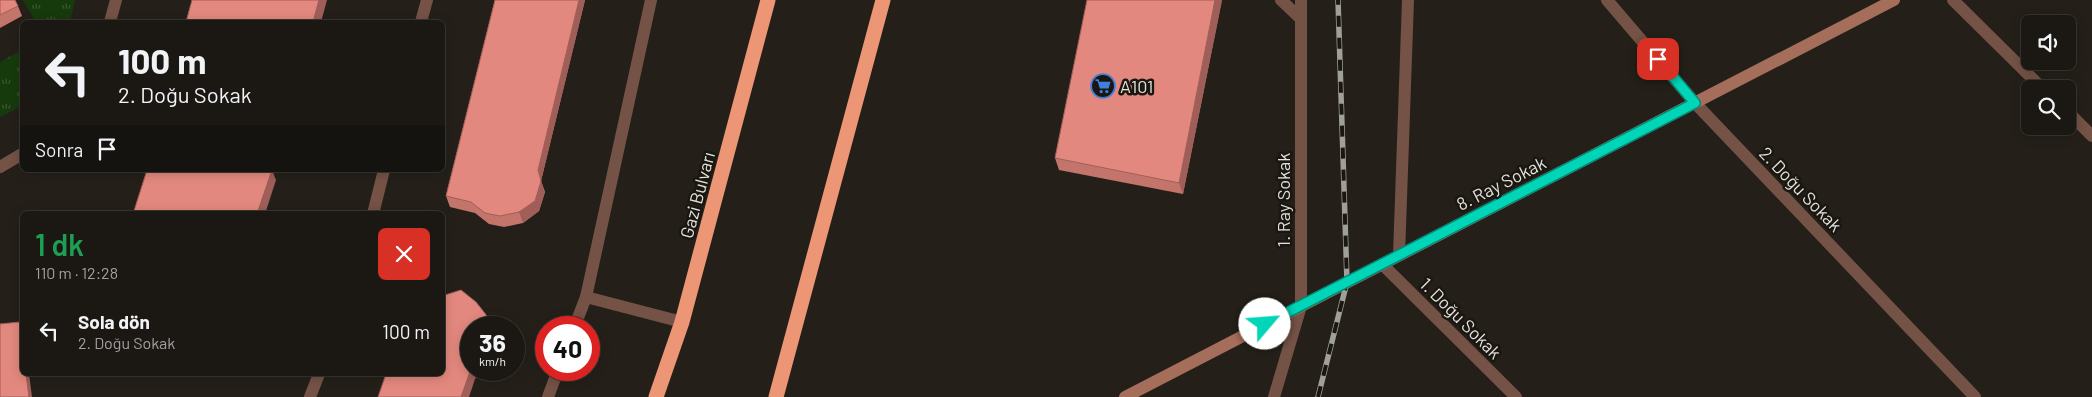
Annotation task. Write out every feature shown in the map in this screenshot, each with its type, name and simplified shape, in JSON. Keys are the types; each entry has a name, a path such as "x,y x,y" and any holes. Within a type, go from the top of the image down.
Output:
{"highway":[{"name":"Gazi Bulvarı","path":"656,397 682,322 768,0"},
{"path":"776,397 883,0"}],"street":[{"path":"111,20 116,0"},
{"path":"421,20 426,0"},
{"path":"579,316 586,297 650,0"},
{"path":"1281,0 1301,19"},
{"name":"1. Ray Sokak","path":"1274,397 1300,306 1301,0"},
{"path":"1399,256 1408,0"},
{"name":"2. Doğu Sokak","path":"1608,0 1695,103 1975,397"},
{"name":"8. Ray Sokak","path":"1124,397 1894,0"},
{"path":"1953,0 2035,80"},
{"path":"2076,120 2092,136"},
{"path":"0,167 20,155"},
{"path":"373,211 383,172"},
{"name":"1. Doğu Sokak","path":"1382,264 1516,397"},
{"path":"586,297 682,322"},
{"path":"310,397 318,376"},
{"path":"548,397 554,381"}],"green space":[{"path":"23,0 75,0 70,20 35,20"},
{"path":"20,51 20,107 0,117 0,62"}],"building":[{"path":"0,0 15,0 18,6 0,15"},
{"path":"192,0 319,0 314,20 187,20"},
{"path":"495,0 579,0 538,170 541,181 535,201 519,212 500,216 485,213 471,202 446,196"},
{"path":"1087,0 1215,0 1179,183 1055,158"},
{"path":"146,172 271,172 258,211 134,211"},
{"path":"461,290 476,302 487,316 460,316 460,381 467,381 461,397 378,397 385,376 445,376 445,295"},
{"path":"20,322 20,376 26,376 29,397 0,397 0,324"}],"railway":[{"path":"1318,397 1347,282 1338,0"}],"place":[{"name":"A101","path":"1103,86"}],"route":[{"path":"1265,324 1695,103 1658,59"}]}
